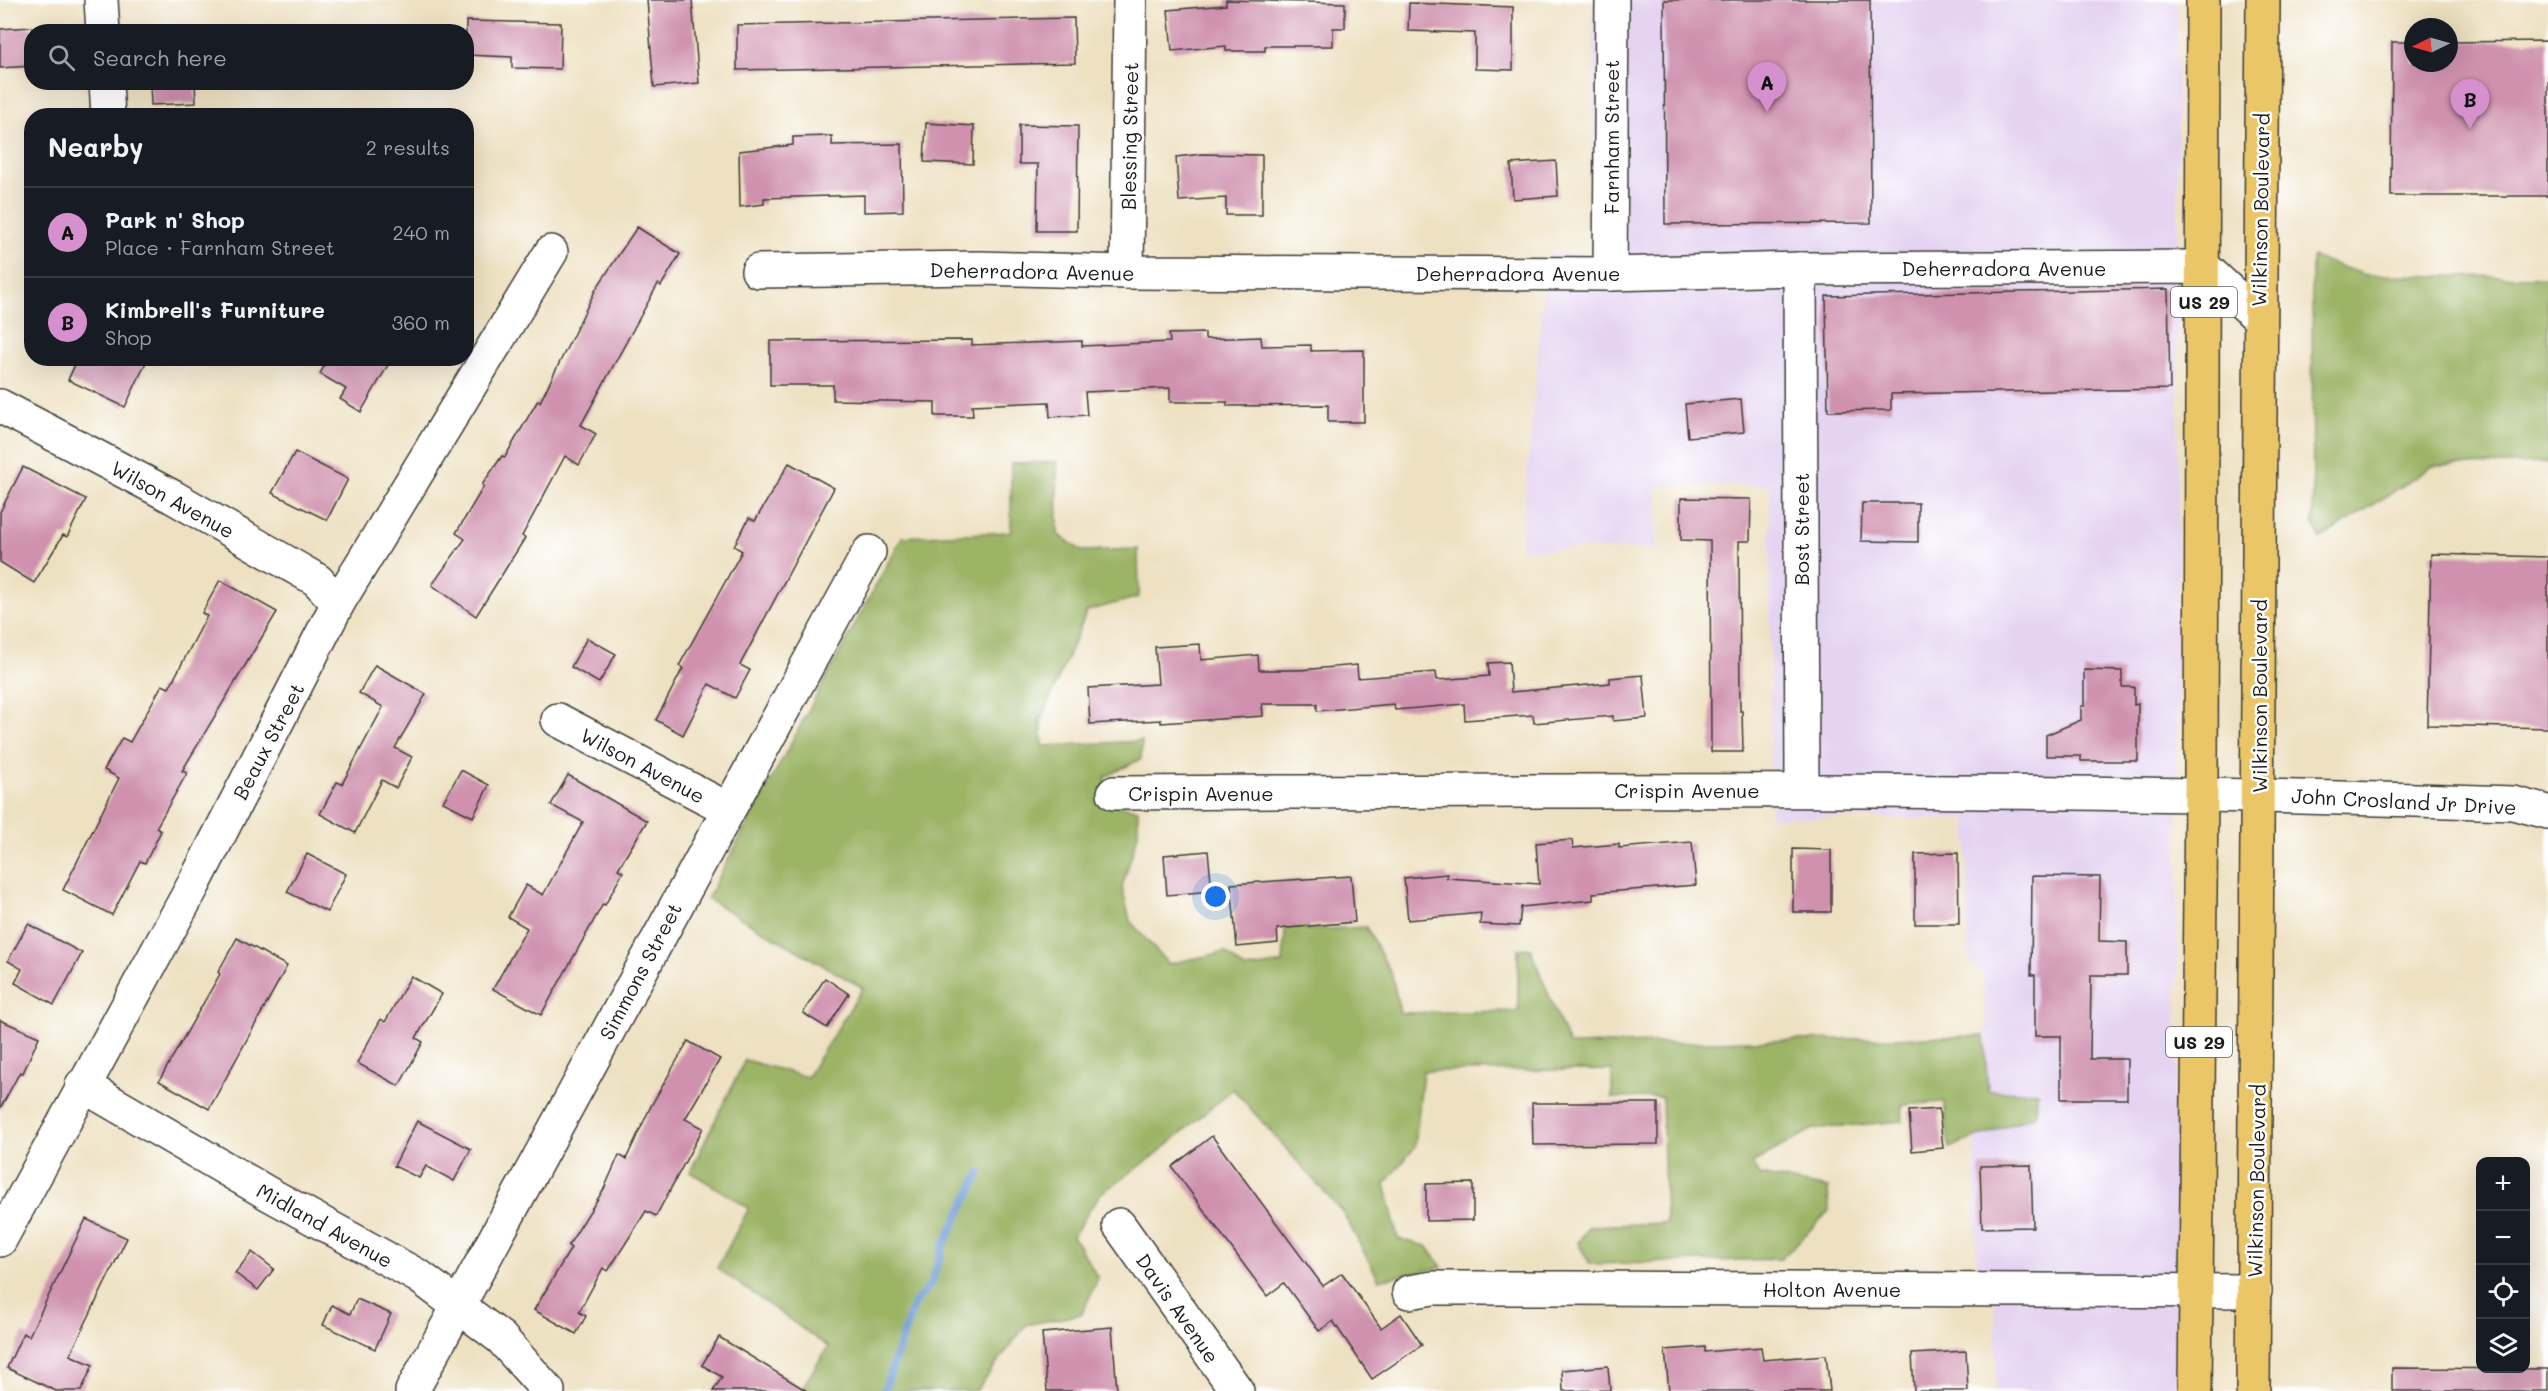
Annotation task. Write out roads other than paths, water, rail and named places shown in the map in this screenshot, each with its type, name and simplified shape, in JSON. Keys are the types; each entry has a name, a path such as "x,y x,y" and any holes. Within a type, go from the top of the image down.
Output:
{"main road":[{"name":"US 29","path":"2195,1391 2201,794 2204,0"},
{"name":"Wilkinson Boulevard","path":"2253,1391 2263,0"}],"street":[{"path":"101,0 102,24"},
{"name":"Blessing Street","path":"1127,272 1130,0"},
{"name":"Farnham Street","path":"1610,274 1612,0"},
{"path":"106,90 108,108"},
{"name":"Beaux Street","path":"0,1240 82,1085 194,884 338,603 551,252"},
{"path":"2204,267 2259,318"},
{"name":"Deherradora Avenue","path":"758,271 980,268 1127,272 1610,274 1800,269 2204,267"},
{"name":"Bost Street","path":"1800,269 1802,789"},
{"name":"Wilson Avenue","path":"0,406 173,497 317,580 338,603"},
{"name":"Simmons Street","path":"412,1391 869,552"},
{"name":"Wilson Avenue","path":"558,720 728,809"},
{"name":"Crispin Avenue","path":"1114,793 1802,789 2259,794"},
{"name":"John Crosland Jr Drive","path":"2259,794 2513,803 2548,812"},
{"name":"Midland Avenue","path":"82,1085 269,1194 420,1277 459,1304 501,1338 548,1391"},
{"name":"Davis Avenue","path":"1119,1225 1237,1391"},
{"name":"Holton Avenue","path":"1409,1292 1433,1288 2255,1291"}],"waterway":[{"path":"884,1391 914,1304 931,1284 944,1244 980,1173"}],"place":[{"name":"Park n' Shop","path":"1767,112"},
{"name":"Kimbrell's Furniture","path":"2470,129"}]}
